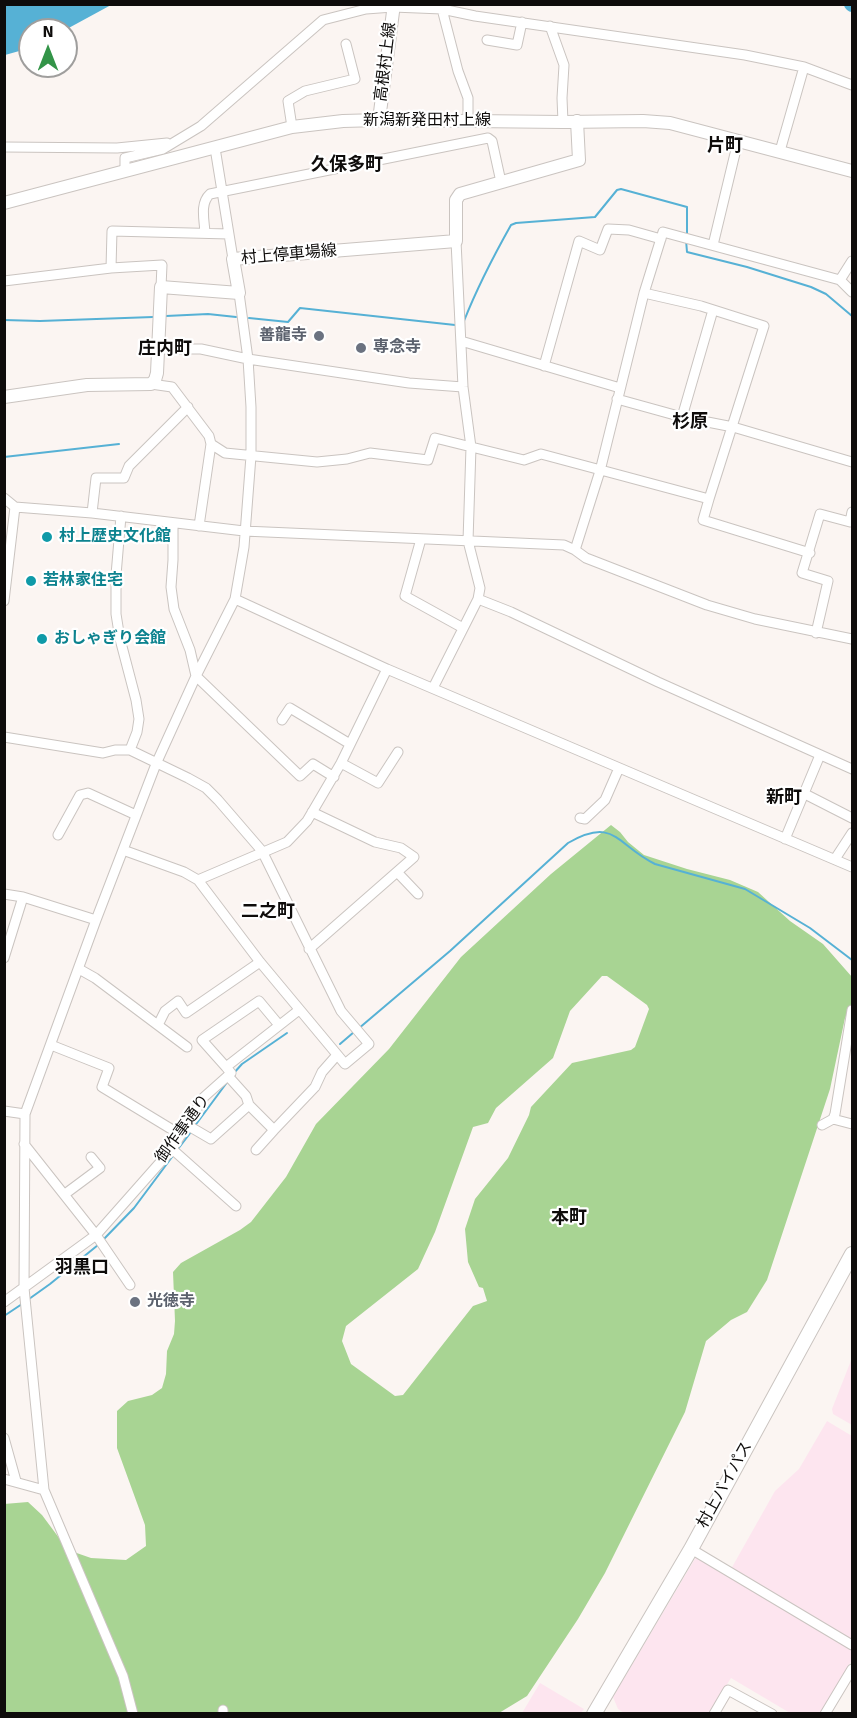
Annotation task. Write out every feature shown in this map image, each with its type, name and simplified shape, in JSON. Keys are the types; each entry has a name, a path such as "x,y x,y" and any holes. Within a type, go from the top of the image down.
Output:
{"highway":[{"name":"村上バイパス","path":"596,1713 852,1254"}],"main road":[{"name":"高根村上線","path":"379,120 394,6"},
{"name":"新潟新発田村上線","path":"4,203 292,127 379,120 670,123 852,171"},
{"path":"456,241 456,200 460,194 579,160 577,122"},
{"name":"村上停車場線","path":"161,286 239,293 234,259 456,241"},
{"path":"4,397 87,385 151,384 157,373 161,286"}],"street":[{"path":"125,170 125,158 163,148 201,126 323,20 366,9 394,6 442,9 475,16 745,55 804,67 852,85"},
{"path":"442,9 478,141"},
{"path":"487,40 517,45 522,22"},
{"path":"550,26 564,65 563,122"},
{"path":"292,127 288,101 305,91 355,79 346,44"},
{"path":"780,151 804,67"},
{"path":"205,232 204,205 210,194 488,138 492,141 501,182"},
{"path":"713,244 738,141"},
{"path":"4,147 117,148 171,142"},
{"path":"215,148 234,259"},
{"path":"544,366 579,241 600,250 608,229 629,230 661,239"},
{"path":"111,268 112,231 229,234"},
{"path":"575,550 600,471 644,292 663,232 840,280 852,292"},
{"path":"433,688 478,599 480,588 468,541 471,447 463,387 456,241"},
{"path":"840,280 852,261"},
{"path":"4,281 111,268 162,265 161,286"},
{"path":"644,292 713,310 764,327 703,520 810,553"},
{"path":"132,1713 123,1676 44,1490 24,1288 25,1114 156,764 196,676 235,599 240,574 251,456 248,359 239,293"},
{"path":"682,417 713,310"},
{"path":"461,341 620,388"},
{"path":"157,349 201,349 248,359 409,383 463,387"},
{"path":"151,384 172,387 209,436 211,444 199,526"},
{"path":"617,399 682,417 733,427 852,462"},
{"path":"92,513 96,478 124,478 129,466 188,406"},
{"path":"211,444 225,453 317,462 347,459 370,453 428,460 435,438 524,460 541,454 709,499"},
{"path":"4,498 15,507 121,516 244,531 564,545 585,558 707,604 755,619 852,639"},
{"path":"4,601 15,507"},
{"path":"816,633 828,581 802,573 810,553 820,514 850,522 852,517"},
{"path":"121,516 116,575 116,614 139,719 130,750"},
{"path":"173,523 171,587 174,609 190,650 196,676 300,776 313,764 334,777"},
{"path":"421,539 405,596 463,628"},
{"path":"235,599 387,669 852,867"},
{"path":"478,599 511,612 852,769"},
{"path":"198,880 287,842 307,821 334,777 387,669"},
{"path":"282,720 290,708 350,744"},
{"path":"4,737 103,753 130,750 206,788 262,851 341,1011 369,1044 345,1064 299,1011 198,880 184,872 123,850"},
{"path":"341,763 378,783 398,752"},
{"path":"785,839 820,755"},
{"path":"580,818 585,819 605,800 619,768"},
{"path":"58,835 80,795 88,793 136,815"},
{"path":"803,793 852,818"},
{"path":"309,949 414,857 400,848 375,842 312,812"},
{"path":"835,859 852,833"},
{"path":"397,872 418,894"},
{"path":"4,894 23,897 96,920"},
{"path":"4,958 23,897"},
{"path":"158,1026 165,1011 178,1001 186,1014 260,962"},
{"path":"79,969 95,978 187,1047"},
{"path":"274,1130 249,1105 246,1096 202,1041 260,1001 279,1026"},
{"path":"833,1119 852,1010"},
{"name":"御作事通り","path":"4,1302 96,1235 172,1149 204,1097 227,1071 299,1011"},
{"path":"51,1045 109,1068 102,1087 181,1135"},
{"path":"256,1150 315,1087 322,1072 337,1055"},
{"path":"187,1125 211,1139 249,1105"},
{"path":"4,1111 25,1114"},
{"path":"822,1125 833,1119 852,1124"},
{"path":"24,1144 96,1235 130,1285"},
{"path":"172,1149 236,1206"},
{"path":"65,1194 100,1168 91,1157"},
{"path":"4,1438 16,1481"},
{"path":"4,1479 44,1490"},
{"path":"690,1548 852,1646"},
{"path":"825,1713 852,1669"},
{"path":"714,1713 729,1690 772,1713"}],"shaded area":[{"path":"852,1358 852,1425 833,1414 832,1409"},
{"path":"827,1421 852,1436 852,1643 731,1569 775,1491 799,1469"},
{"path":"696,1557 852,1650 852,1660 820,1713 790,1713 731,1678 709,1713 624,1713 618,1709 613,1697"},
{"path":"540,1683 584,1709 581,1713 522,1713"}],"green space":[{"path":"611,825 644,855 730,880 758,892 790,921 823,944 852,977 852,1004 845,1018 830,1089 767,1280 747,1312 731,1320 706,1341 685,1412 605,1573 578,1619 527,1696 499,1713 5,1713 4,1504 28,1502 42,1515 68,1550 91,1558 126,1560 146,1546 145,1525 117,1448 117,1411 128,1401 152,1395 162,1388 166,1374 167,1351 174,1334 173,1272 181,1263 251,1222 286,1177 316,1124 389,1049 461,957 551,874","holes":["602,976 607,976 647,1005 649,1009 635,1047 631,1050 572,1063 531,1107 508,1158 475,1199 465,1229 468,1262 479,1287 483,1288 487,1301 473,1306 403,1395 395,1396 351,1364 342,1341 346,1326 418,1269 435,1232 473,1127 488,1123 496,1108 553,1058 570,1011"]}],"water":[{"path":"5,4 111,4 78,23 78,18 18,18 18,51 5,55"}],"waterway":[{"path":"464,321 498,249 511,225 516,223 595,217 617,190 621,189 687,207 687,234"},
{"path":"686,240 687,252 747,267 811,287 826,294 852,316"},
{"path":"249,318 288,322 300,308 455,325"},
{"path":"166,316 208,314 236,317"},
{"path":"4,320 153,317"},
{"path":"4,457 119,444"},
{"path":"358,1029 450,951 568,843 596,832 614,836 655,864 745,889 810,928 852,960"},
{"path":"340,1044 354,1032"},
{"path":"233,1074 242,1064 287,1033"},
{"path":"194,1127 228,1081"},
{"path":"178,1149 191,1132"},
{"path":"102,1241 134,1208 175,1153"},
{"path":"29,1299 98,1245"},
{"path":"4,1316 22,1304"}],"place":[{"name":"善龍寺","path":"319,336"},
{"name":"専念寺","path":"361,348"},
{"name":"村上歴史文化館","path":"47,537"},
{"name":"若林家住宅","path":"31,581"},
{"name":"おしゃぎり会館","path":"42,639"},
{"name":"光徳寺","path":"135,1302"}],"district":[{"name":"片町","path":"725,146"},
{"name":"久保多町","path":"347,165"},
{"name":"庄内町","path":"165,349"},
{"name":"杉原","path":"690,422"},
{"name":"新町","path":"784,798"},
{"name":"二之町","path":"268,912"},
{"name":"本町","path":"569,1218"},
{"name":"羽黒口","path":"82,1268"}]}
